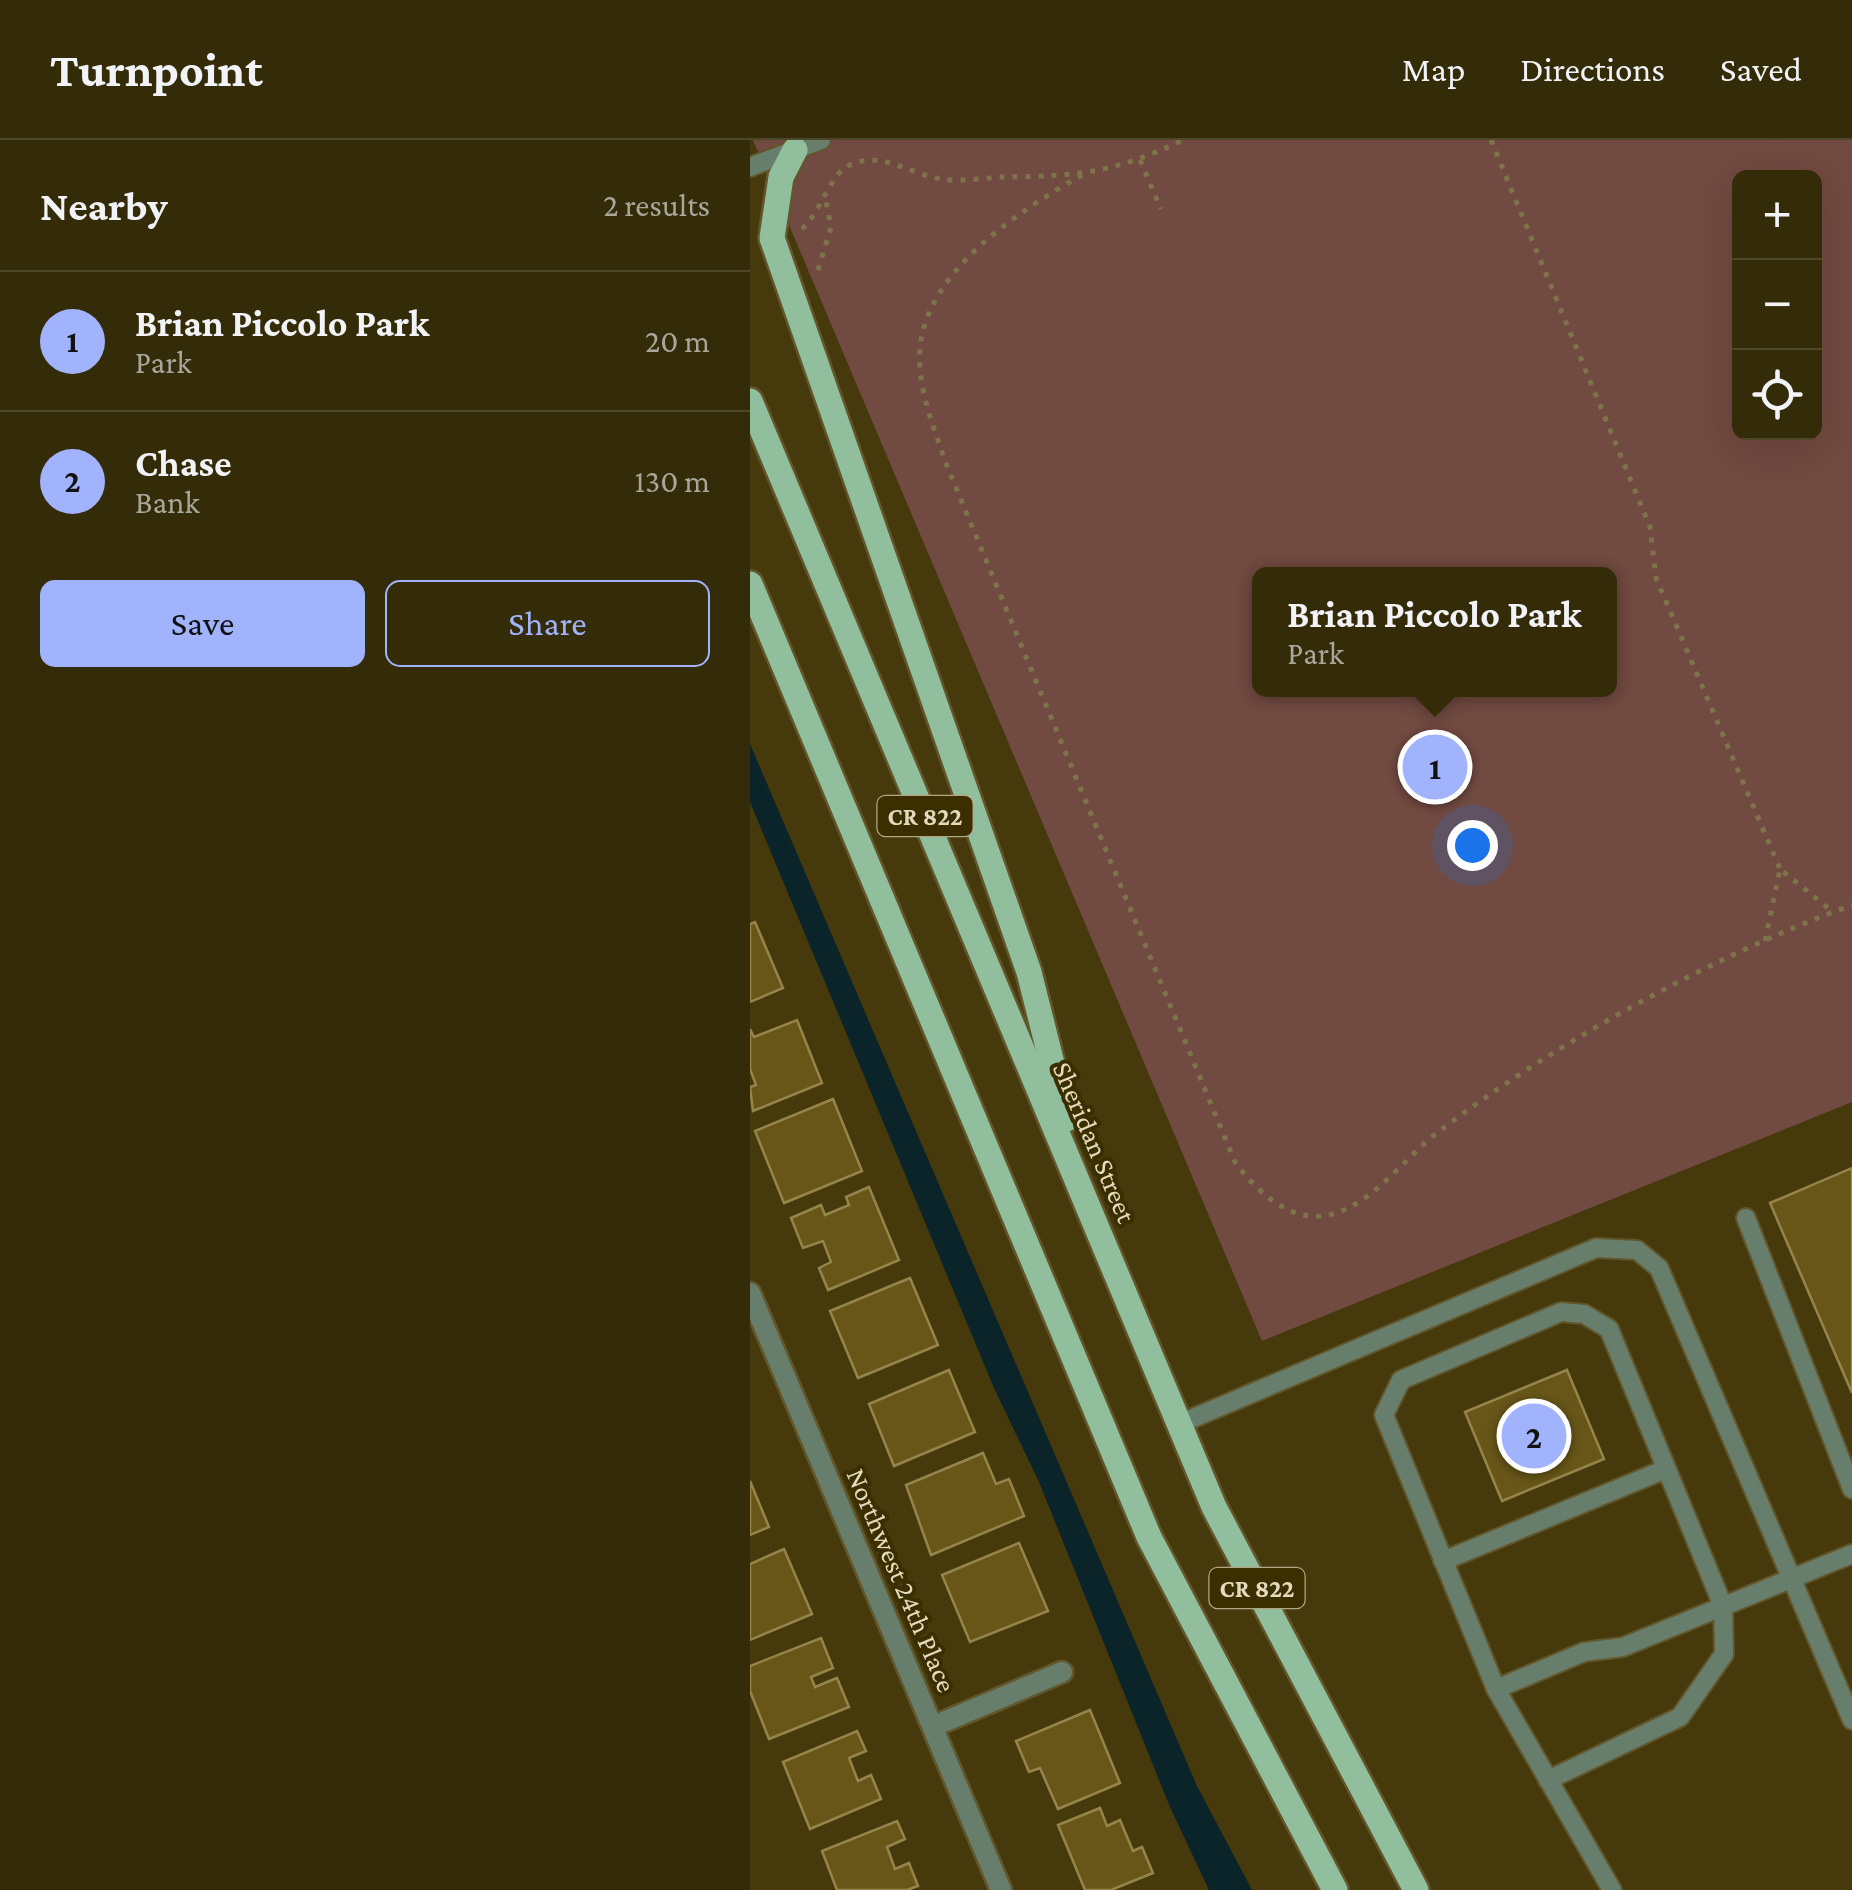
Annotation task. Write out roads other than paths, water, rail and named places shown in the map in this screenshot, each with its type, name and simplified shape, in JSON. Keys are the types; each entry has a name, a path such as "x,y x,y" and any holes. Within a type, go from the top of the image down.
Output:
{"main road":[{"path":"795,150 781,177 772,238 1029,972 1088,1202"},
{"name":"Sheridan Street","path":"750,401 1214,1507 1416,1890"},
{"name":"CR 822","path":"750,584 1148,1538 1335,1890"}],"street":[{"name":"Northwest 24th Place","path":"750,1293 1001,1890"},
{"path":"934,1726 1062,1672"}],"lane":[{"path":"750,167 820,140"},
{"path":"1746,1218 1844,1445 1852,1490"},
{"path":"1179,1424 1596,1248 1637,1250 1659,1268 1852,1720"},
{"path":"1548,1780 1680,1717 1724,1654 1724,1606 1609,1329 1584,1314 1561,1312 1401,1380 1384,1415 1496,1690 1548,1780 1612,1890"},
{"path":"1443,1561 1666,1468"},
{"path":"1496,1690 1584,1652 1622,1647 1852,1554"}],"water":[{"path":"750,744 1197,1786 1252,1890 1209,1890 1170,1807 1039,1482 994,1388 750,802"}],"place":[{"name":"Brian Piccolo Park","path":"1435,767"},
{"name":"Chase","path":"1534,1436"}]}
